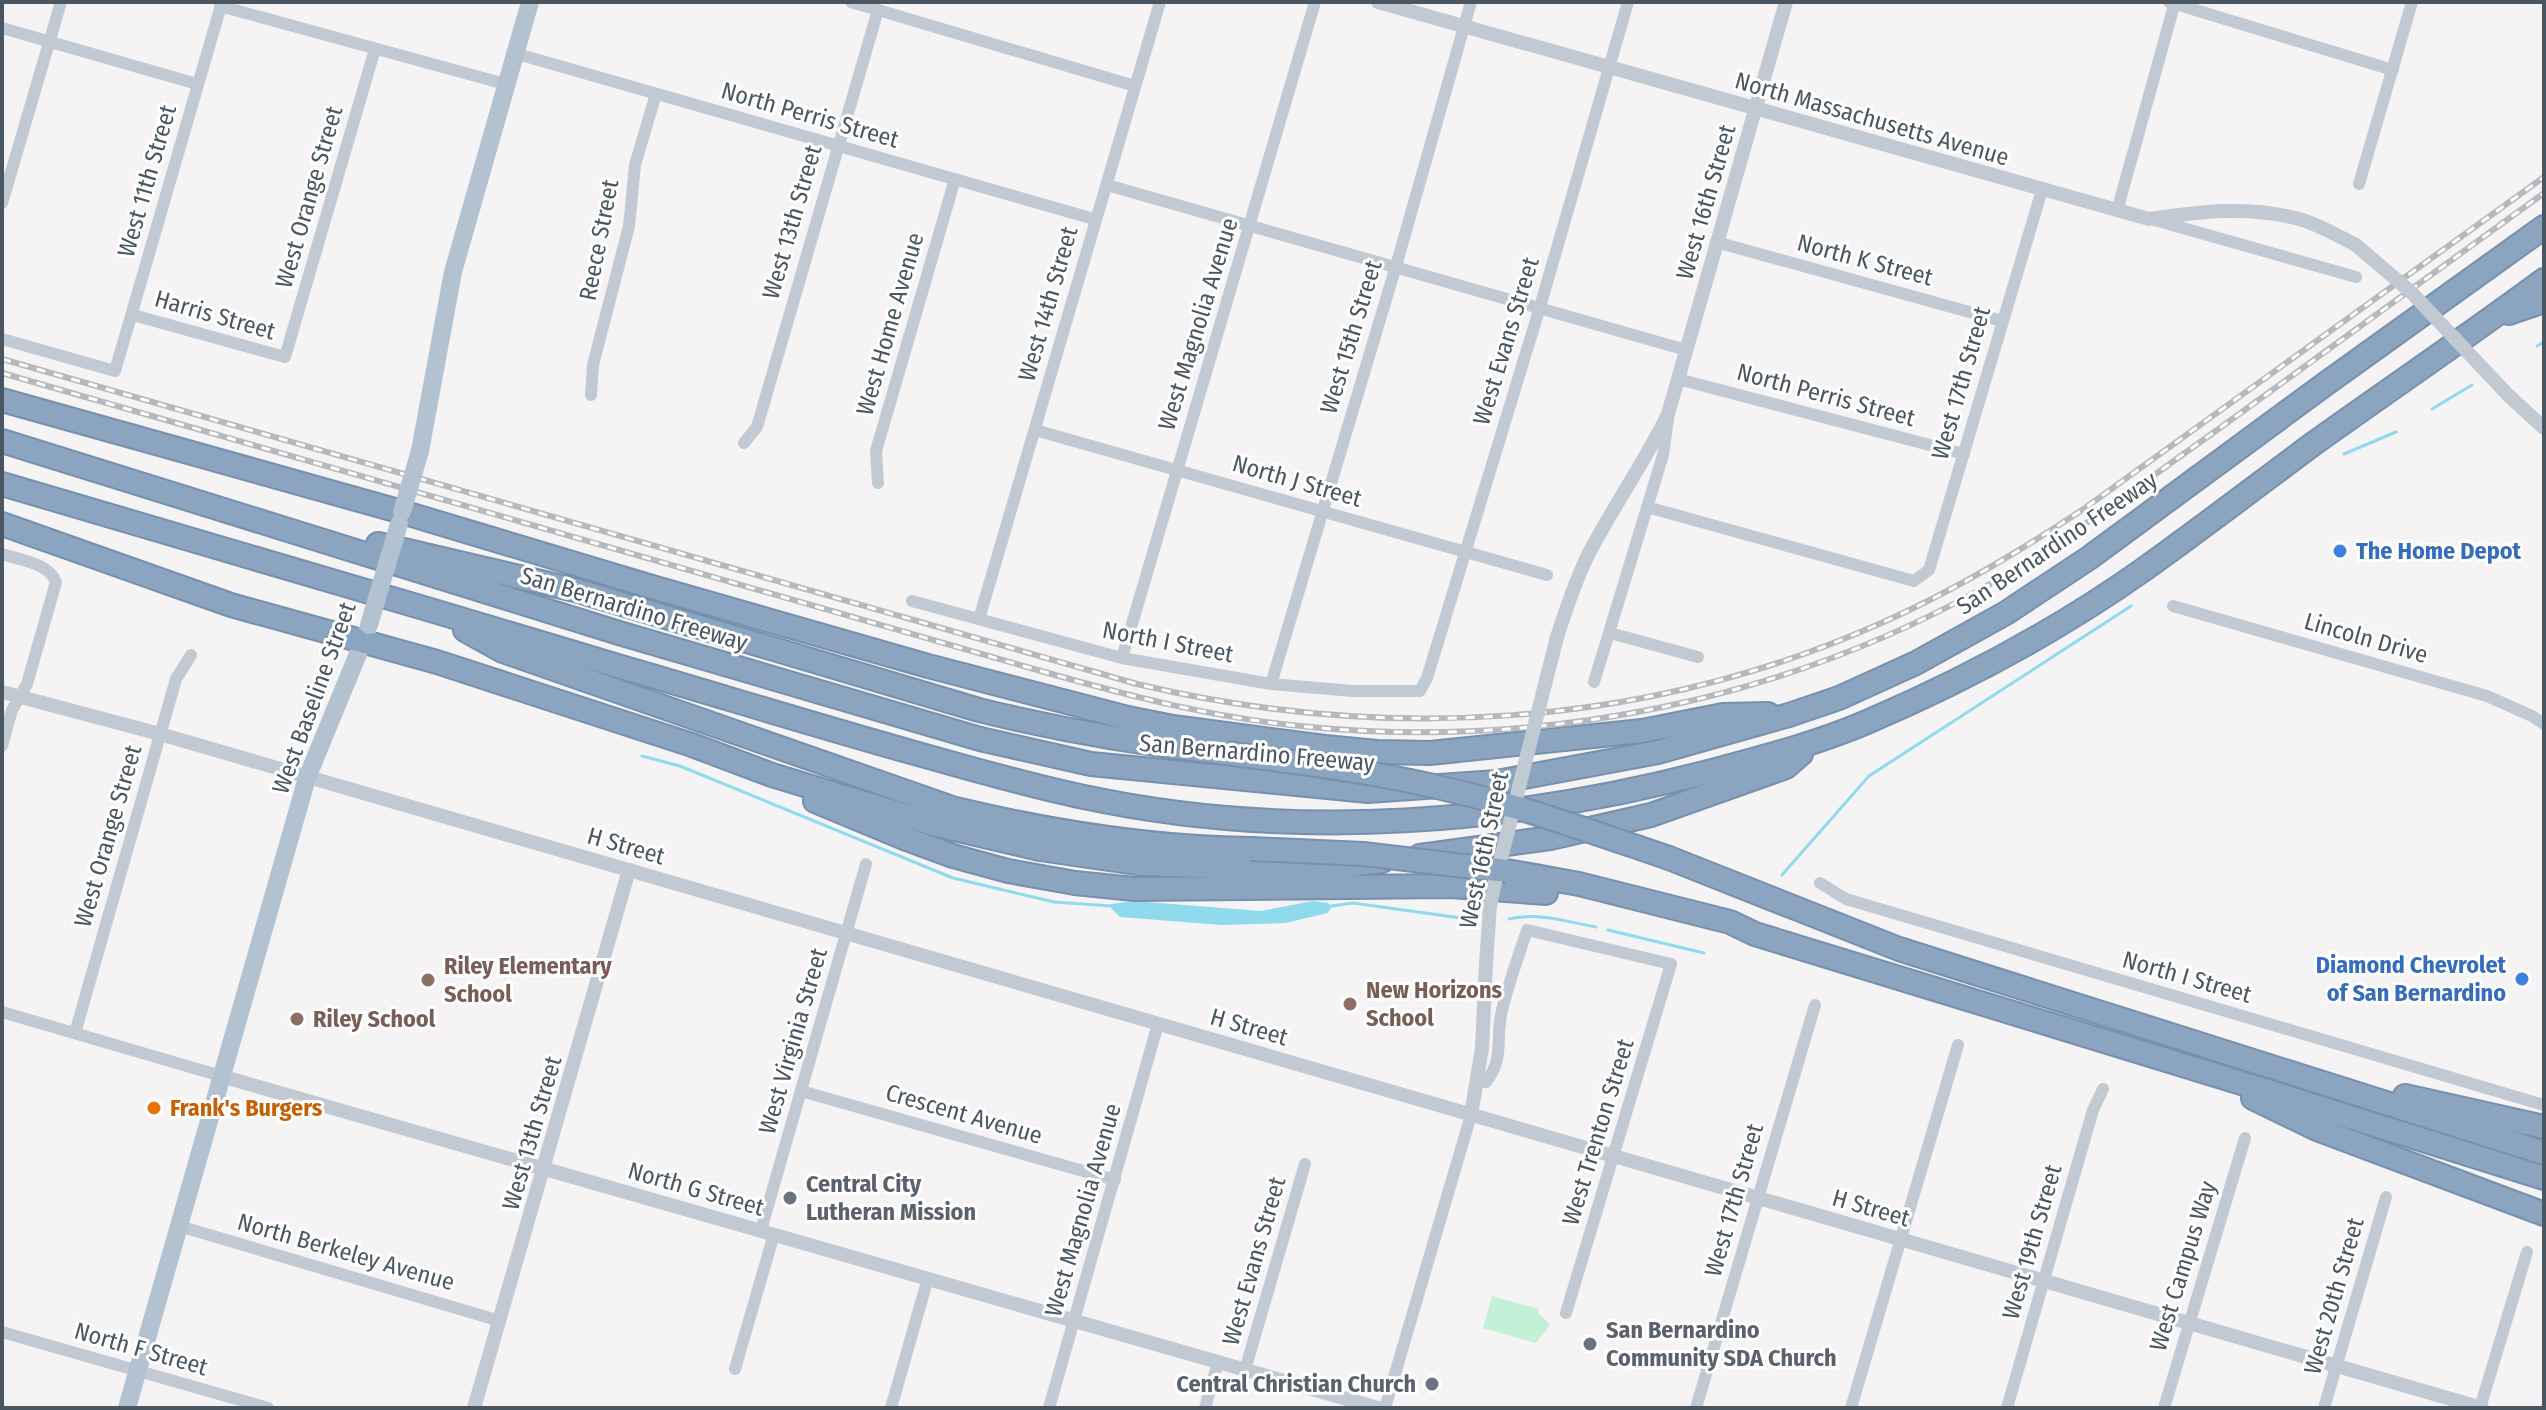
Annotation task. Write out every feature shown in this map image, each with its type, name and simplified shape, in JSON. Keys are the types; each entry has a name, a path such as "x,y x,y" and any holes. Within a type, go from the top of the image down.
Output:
{"highway":[{"name":"San Bernardino Freeway","path":"2,441 619,633 980,739 1091,764 1368,791 1497,782 1658,752 1789,715 1839,698 1916,663 2006,613 2089,558 2544,227"},
{"path":"2,484 821,726 1003,778 1088,798 1254,820 1342,822 1451,818 1592,800 1687,778 1811,745 1939,689 2047,630 2139,573 2544,280"},
{"path":"2493,318 2544,301"},
{"path":"2,400 402,512 928,666 1162,725 1269,741 1377,752 1430,753 1642,731 1723,715 1789,715"},
{"path":"205,504 575,590 979,710 1068,732 1140,744 1324,766 1453,790 1556,819 1669,858 1899,949 2544,1153"},
{"path":"2,524 231,605 366,634 437,662 692,745 772,775 933,824 1040,849 1143,864 1312,870 1550,838 1651,815 1786,767 1811,745"},
{"path":"425,608 503,651 955,809 1032,827 1133,842 1363,854 1507,871 1579,884 1730,922 1755,934 2544,1178"},
{"path":"928,666 1140,744"},
{"path":"772,775 777,784 953,856 1008,871 1075,883 1134,889 1450,886 1522,889 1601,901 1727,931 1755,934"},
{"path":"2183,1065 2317,1129 2544,1214"},
{"path":"2311,1079 2421,1099 2544,1127"}],"main road":[{"name":"West Baseline Street","path":"127,1408 307,778 366,634 420,451 453,272 530,2"}],"street":[{"path":"2,203 61,2"},
{"path":"851,2 1135,86"},
{"name":"West 14th Street","path":"979,619 1160,2"},
{"name":"West Magnolia Avenue","path":"1122,658 1315,2"},
{"name":"North Massachusetts Avenue","path":"1378,2 2356,277"},
{"name":"West 15th Street","path":"1271,684 1471,2"},
{"name":"West Evans Street","path":"1420,691 1427,678 1540,307 1628,2"},
{"name":"West 16th Street","path":"1594,682 1663,455 1668,414 1786,2"},
{"path":"2359,184 2412,2"},
{"path":"2117,211 2173,3 2393,70"},
{"path":"221,4 505,84"},
{"name":"West 11th Street","path":"2,339 115,371 221,4"},
{"name":"West 13th Street","path":"744,443 757,427 878,10"},
{"path":"2,28 197,84"},
{"name":"West Orange Street","path":"285,357 375,49"},
{"name":"North Perris Street","path":"514,53 1094,219"},
{"name":"Reece Street","path":"591,395 593,365 629,226 635,165 656,94"},
{"name":"West Home Avenue","path":"878,483 876,451 955,179"},
{"path":"1107,185 1686,350"},
{"name":"West 17th Street","path":"1647,507 1914,581 1929,570 2042,190"},
{"path":"2149,219 2227,210 2256,211 2300,219 2356,245 2412,293 2508,395 2544,428"},
{"name":"North K Street","path":"1716,242 2002,321"},
{"name":"Harris Street","path":"133,315 285,357"},
{"name":"North Perris Street","path":"1678,379 1964,454"},
{"name":"West 16th Street","path":"1385,1408 1471,1115 1482,1048 1490,906 1557,637 1589,553 1641,467 1668,414"},
{"name":"North J Street","path":"1035,430 1547,575"},
{"path":"2,554 45,568 53,574 56,582 27,684 12,710 2,746"},
{"name":"North I Street","path":"912,601 1122,658 1271,684 1353,691 1420,691"},
{"name":"Lincoln Drive","path":"2173,606 2487,696 2544,724"},
{"path":"1610,633 1698,657"},
{"name":"West Orange Street","path":"75,1033 176,679 191,655"},
{"name":"H Street","path":"2,692 160,734 2481,1408"},
{"name":"West Virginia Street","path":"735,1369 801,1091 866,864"},
{"name":"West 13th Street","path":"474,1408 629,870"},
{"name":"North I Street","path":"1820,883 1846,899 2544,1105"},
{"name":"West Trenton Street","path":"1477,1082 1486,1082 1497,1062 1500,1018 1527,930 1671,964 1566,1313"},
{"name":"West 17th Street","path":"1696,1408 1815,1005"},
{"name":"North G Street","path":"2,1012 1369,1407"},
{"name":"West Magnolia Avenue","path":"1049,1408 1158,1024"},
{"path":"1851,1408 1958,1045"},
{"name":"West 19th Street","path":"2007,1408 2093,1110 2103,1089"},
{"name":"Crescent Avenue","path":"801,1091 1115,1180"},
{"name":"West Campus Way","path":"2164,1408 2245,1138"},
{"name":"West Evans Street","path":"1245,1370 1305,1164"},
{"name":"West 20th Street","path":"2324,1408 2386,1197"},
{"name":"North Berkeley Avenue","path":"179,1226 500,1321"},
{"path":"2481,1408 2527,1252"},
{"path":"891,1408 928,1278"},
{"name":"North F Street","path":"2,1332 268,1408"},
{"name":"West Evans Street","path":"1205,1408 1218,1362"}],"green space":[{"path":"1492,1296 1539,1309 1538,1312 1550,1325 1536,1343 1483,1328"}],"water":[{"path":"1134,901 1261,911 1313,901 1332,906 1328,913 1285,923 1222,925 1120,917 1111,908 1111,904"}],"waterway":[{"path":"2537,346 2544,342"},
{"path":"2432,409 2472,385"},
{"path":"2344,454 2396,432"},
{"path":"1782,875 1869,776 2131,606"},
{"path":"642,756 680,766 953,878 1054,902 1111,906"},
{"path":"1332,906 1353,903 1468,919"},
{"path":"1509,919 1541,917 1596,927"},
{"path":"1608,930 1704,953"}],"railway":[{"path":"2,359 1137,684 1231,703 1325,714 1419,718 1513,715 1607,704 1699,686 1790,659 1933,599 2010,556 2085,508 2544,177"},
{"path":"2,373 1141,698 1242,718 1310,727 1397,732 1485,730 1572,722 1658,708 1743,687 1826,660 1907,627 2015,570 2073,532 2544,193"}],"place":[{"name":"The Home Depot","path":"2340,551"},
{"name":"Diamond Chevrolet of San Bernardino","path":"2522,979"},
{"name":"Riley Elementary School","path":"428,980"},
{"name":"New Horizons School","path":"1350,1004"},
{"name":"Riley School","path":"297,1019"},
{"name":"Frank's Burgers","path":"154,1108"},
{"name":"Central City Lutheran Mission","path":"790,1198"},
{"name":"San Bernardino Community SDA Church","path":"1590,1344"},
{"name":"Central Christian Church","path":"1432,1384"}]}
